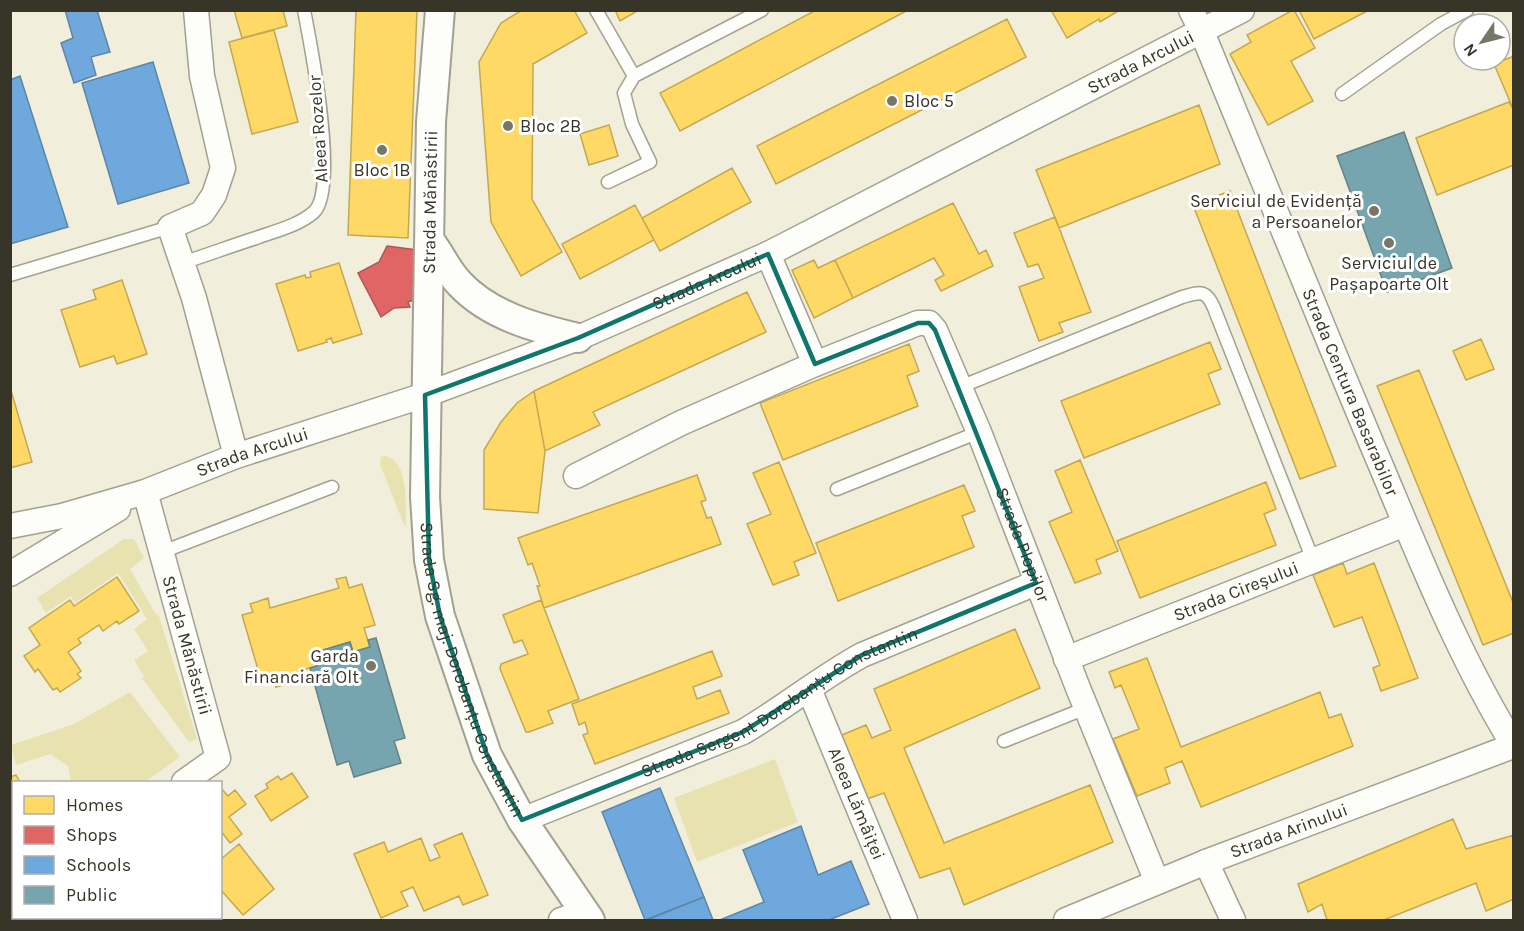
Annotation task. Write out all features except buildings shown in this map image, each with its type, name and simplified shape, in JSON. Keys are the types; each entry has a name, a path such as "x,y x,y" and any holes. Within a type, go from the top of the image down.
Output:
{"street":[{"path":"196,10 202,76 223,168 214,195 202,213 170,226 194,298 236,456"},
{"name":"Strada Mănăstirii","path":"425,395 431,122 440,10"},
{"name":"Strada Centura Basarabilor","path":"1191,10 1405,524 1481,689 1513,746"},
{"name":"Strada Arcului","path":"16,529 145,492 236,456 425,395 578,338 768,254 1242,10"},
{"path":"430,241 454,277 485,306 526,323 578,338"},
{"path":"768,254 815,364"},
{"name":"Strada Plopilor","path":"576,476 681,423 815,364 918,323 928,324 935,330 979,432 1066,659 1157,882"},
{"name":"Strada Sg. maj. Dorobanțu Constantin","path":"425,395 425,497 429,560 440,616 487,755 578,918"},
{"name":"Strada Mănăstirii","path":"145,492 218,758 187,781"},
{"name":"Strada Arcului","path":"10,574 145,492"},
{"name":"Strada Cireșului","path":"1066,659 1405,524"},
{"name":"Strada Sergent Dorobanțu Constantin","path":"522,820 743,732 776,712 835,670 862,655 1036,583"},
{"name":"Aleea Lămâiței","path":"809,689 905,921"},
{"name":"Strada Arinului","path":"1066,921 1206,862 1513,746"},
{"path":"1206,862 1233,921"}],"lane":[{"name":"Aleea Rozelor","path":"182,263 287,227 316,210 321,199 324,173 319,92 304,10"},
{"path":"596,10 634,76"},
{"path":"608,182 650,162 632,124 624,93 634,76 762,10"},
{"path":"1342,94 1440,24 1467,10"},
{"path":"10,275 170,226"},
{"path":"960,387 1182,297 1198,293 1204,294 1209,298 1313,560"},
{"path":"837,489 979,432"},
{"path":"162,552 332,487"},
{"path":"1004,741 1086,708"}],"highlighted area":[{"path":"768,254 815,364 918,323 929,323 935,330 1036,583 862,655 743,732 522,820 487,755 440,616 429,560 425,395 578,338"}],"shaded area":[{"path":"385,456 399,466 402,475 406,496 406,525 404,525 380,464 381,457"},
{"path":"124,539 134,539 144,558 130,569 155,613 159,616 197,739 189,742 142,678 144,676 134,660 148,651 134,629 147,619 118,573 75,603 71,596 46,613 37,598"},
{"path":"130,692 180,757 146,781 71,781 68,766 50,754 16,765 11,745 74,724"},
{"path":"775,759 798,822 697,862 674,798"}],"place":[{"name":"Bloc 5","path":"892,101"},
{"name":"Bloc 2B","path":"508,126"},
{"name":"Bloc 1B","path":"382,150"},
{"name":"Serviciul de Evidență a Persoanelor","path":"1374,211"},
{"name":"Serviciul de Pașapoarte Olt","path":"1389,243"},
{"name":"Garda Financiară Olt","path":"371,666"}]}
